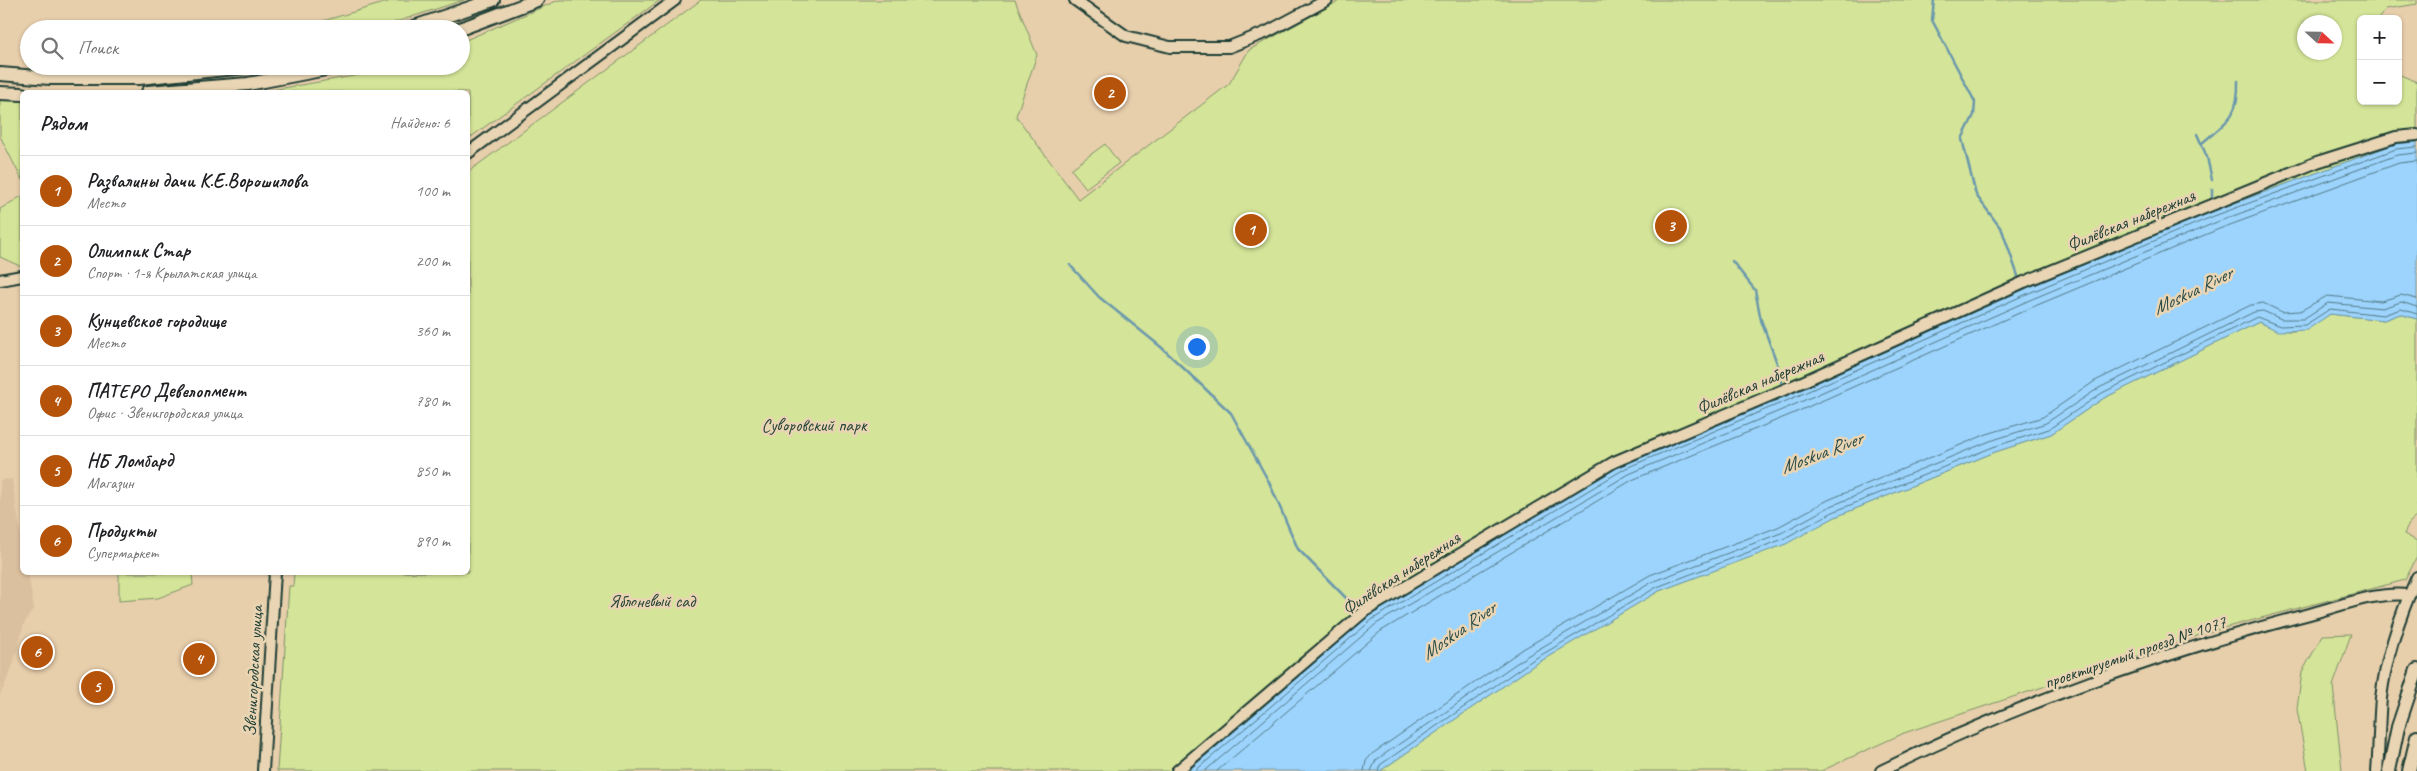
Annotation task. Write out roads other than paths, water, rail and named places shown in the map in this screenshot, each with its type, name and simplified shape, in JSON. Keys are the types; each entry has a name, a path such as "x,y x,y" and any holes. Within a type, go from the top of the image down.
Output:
{"main road":[{"path":"434,20 493,0"},
{"path":"470,25 537,0"},
{"path":"0,74 50,78 139,78 168,75"},
{"path":"173,90 248,84 295,75"},
{"path":"0,93 20,94"},
{"path":"2389,771 2398,726 2417,670"},
{"path":"2409,771 2417,736"}],"street":[{"path":"470,152 675,0"},
{"path":"1075,0 1126,36 1170,47 1229,47 1267,32 1327,0"},
{"name":"Филёвская набережная","path":"1177,771 1365,610 1614,462 1802,382 2024,282 2317,162 2396,137 2417,135"},
{"path":"0,280 20,276"},
{"name":"Звенигородская улица","path":"263,771 274,575"},
{"path":"2377,771 2382,698 2387,665 2409,594 2417,577"},
{"name":"проектируемый проезд № 1077","path":"1881,771 1918,753 2058,694 2179,652 2252,629 2378,596 2409,594"}],"water":[{"name":"Moskva River","path":"2417,142 2417,319 2400,314 2384,320 2330,314 2307,330 2278,331 2259,322 2104,398 2051,434 1995,452 1835,517 1786,544 1659,591 1534,665 1380,771 1188,771 1370,615 1624,463 1784,397 2027,288 2213,211 2395,144"}],"waterway":[{"path":"1934,0 1932,20 1975,102 1974,115 1962,139 1976,195 2002,230 2018,276"},
{"path":"2201,144 2229,118 2236,103 2238,81"},
{"path":"2197,134 2207,157 2212,180"},
{"path":"2212,189 2212,201"},
{"path":"1732,261 1755,290 1761,320 1778,366 1782,387"},
{"path":"1070,265 1099,297 1161,347 1231,413 1269,482 1298,549 1348,600 1358,603 1361,609"}],"place":[{"name":"Олимпик Стар","path":"1110,93"},
{"name":"Кунцевское городище","path":"1671,226"},
{"name":"Развалины дачи К.Е.Ворошилова","path":"1251,230"},
{"name":"Продукты","path":"37,652"},
{"name":"ПАТЕРО Девелопмент","path":"199,659"},
{"name":"НБ Ломбард","path":"97,687"}],"park label":[{"name":"Суворовский парк","path":"814,425"},
{"name":"Яблоневый сад","path":"652,601"}]}
